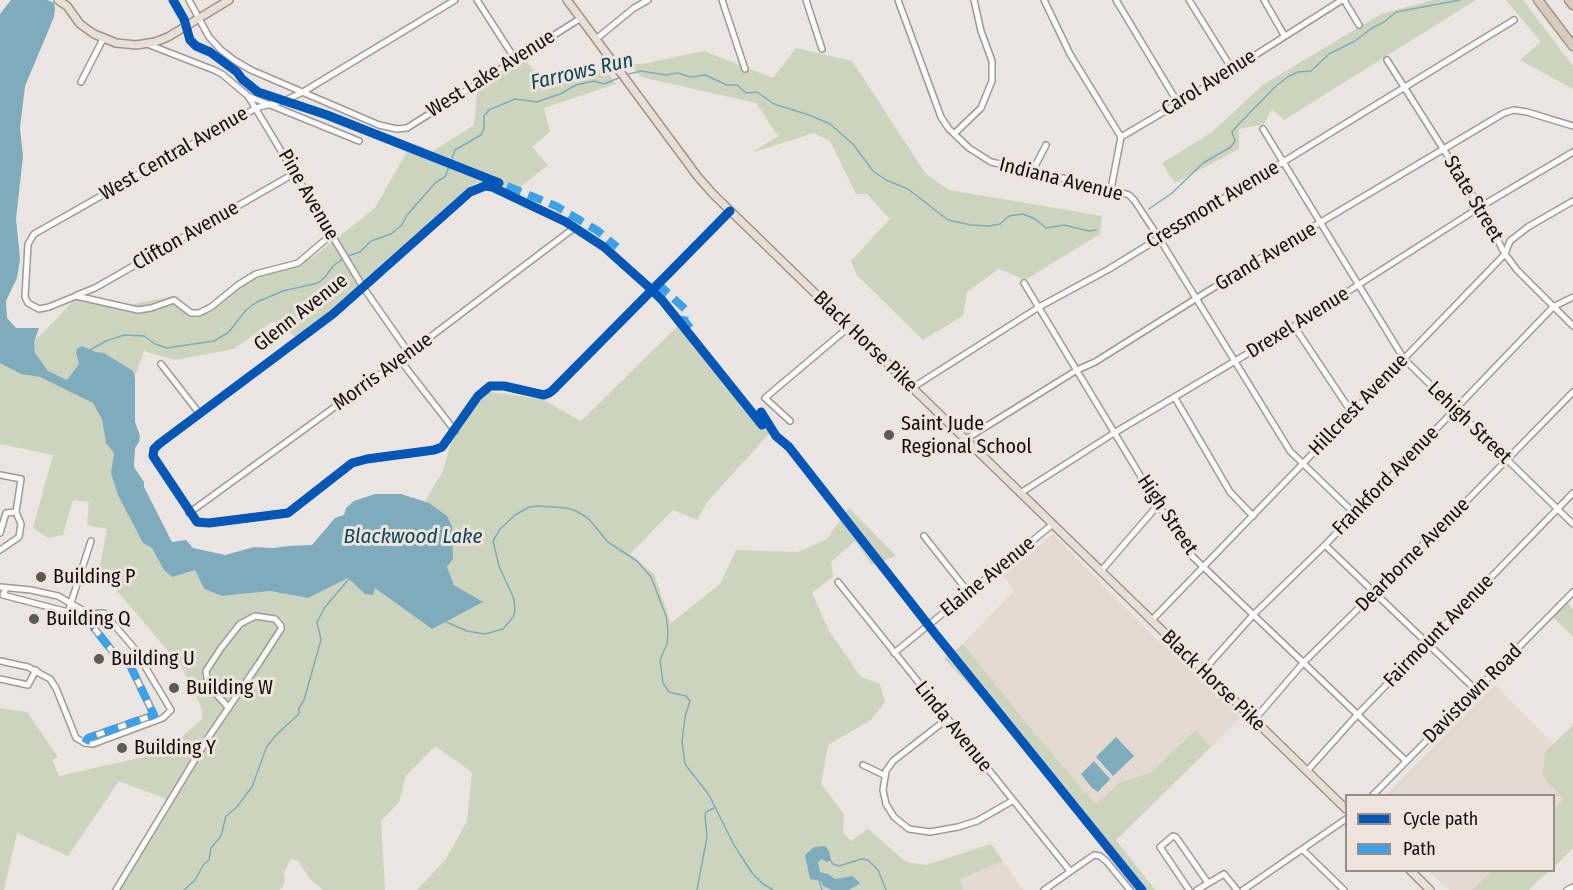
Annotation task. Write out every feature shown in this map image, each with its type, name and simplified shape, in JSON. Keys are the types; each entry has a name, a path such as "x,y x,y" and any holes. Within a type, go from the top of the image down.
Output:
{"highway":[{"path":"1538,0 1573,46"},
{"path":"1569,0 1573,5"}],"main road":[{"path":"58,0 67,6 86,29 103,39 126,45 145,44 168,37 200,18 220,2 229,0"},
{"name":"Black Horse Pike","path":"567,0 698,177 730,211 1345,807"},
{"path":"1412,872 1430,890"}],"street":[{"path":"189,0 209,36 221,50 251,70 303,92"},
{"name":"West Central Avenue","path":"27,248 34,234 256,108 286,100 303,92 455,0"},
{"path":"477,0 515,59"},
{"path":"632,0 634,8"},
{"path":"596,39 634,8 648,0"},
{"path":"722,0 745,69"},
{"path":"806,0 822,49"},
{"name":"Indiana Avenue","path":"898,0 941,117 954,134 969,148 991,162 1129,195 1159,237 1280,436 1301,464 1355,514"},
{"path":"954,134 981,108 992,81 992,61 981,31 974,0"},
{"path":"1044,0 1070,54 1121,137 1111,189"},
{"path":"1116,0 1178,103"},
{"path":"1189,0 1232,69"},
{"path":"1264,0 1284,35"},
{"path":"1343,0 1359,25"},
{"name":"Carol Avenue","path":"1121,137 1343,0"},
{"name":"West Lake Avenue","path":"303,92 390,129 407,128 581,18"},
{"name":"Cressmont Avenue","path":"912,388 1039,308 1109,269 1514,20"},
{"path":"81,82 103,39"},
{"path":"145,44 222,74 248,96 359,141"},
{"name":"State Street","path":"1387,60 1480,207 1505,254 1573,326"},
{"name":"Pine Avenue","path":"248,96 363,287 409,353"},
{"name":"Grand Avenue","path":"966,439 1510,111 1527,112 1573,126"},
{"name":"Lehigh Street","path":"1263,129 1404,359 1573,524"},
{"path":"1032,172 1046,145"},
{"name":"Drexel Avenue","path":"1022,492 1114,433 1294,326 1480,207 1573,152"},
{"name":"Clifton Avenue","path":"27,248 24,292 28,303 34,307 44,308 95,288 295,173"},
{"name":"Glenn Avenue","path":"189,513 156,463 153,452 159,444 333,314 470,192 492,187 574,228"},
{"name":"Hillcrest Avenue","path":"1151,621 1505,254 1510,241 1573,201"},
{"path":"189,513 197,522 208,523 288,513 351,463 442,447 478,396 490,386 504,386 544,395 552,391 730,211"},
{"path":"574,228 604,247 652,290 762,426"},
{"name":"Morris Avenue","path":"189,513 400,360 574,228"},
{"path":"76,296 138,310 174,300 191,313 202,312 256,274 298,263 331,235"},
{"name":"High Street","path":"1024,283 1179,539 1204,567 1406,761"},
{"name":"Frankford Avenue","path":"1203,670 1254,614 1325,545 1553,307 1573,297"},
{"path":"1294,326 1352,413"},
{"path":"790,421 765,398 849,327"},
{"path":"400,360 455,431"},
{"path":"161,364 199,413"},
{"name":"Dearborne Avenue","path":"1254,720 1305,662 1573,392"},
{"path":"1175,398 1230,492 1253,516"},
{"path":"0,475 21,479 16,512 21,524 19,537 0,550"},
{"name":"Fairmount Avenue","path":"1307,771 1358,714 1573,494"},
{"path":"1101,571 1158,505"},
{"path":"0,533 6,513 16,512"},
{"name":"Elaine Avenue","path":"894,653 1053,524"},
{"path":"924,536 969,593"},
{"path":"85,743 88,738 154,715 129,663 120,661 94,628 89,614 73,603 57,596 31,590 3,588 3,595 68,612 73,603 92,541"},
{"path":"1325,545 1477,691"},
{"name":"Linda Avenue","path":"838,582 1070,872"},
{"name":"Davistown Road","path":"1373,794 1573,592"},
{"path":"0,660 36,670 50,679 56,688 76,738 85,743 93,744 163,718 171,710 134,648 104,613 89,614"},
{"path":"116,890 159,815 281,629 275,619 255,616 240,624 206,671 208,685 228,708"},
{"path":"0,679 28,685 36,670"},
{"path":"947,719 893,761 884,775 883,790 886,804 894,817 909,829 930,832 958,827 986,817 1012,801"},
{"path":"863,765 884,775"},
{"path":"1243,890 1345,820"},
{"path":"1189,890 1160,848 1173,836 1176,837 1208,883"},
{"path":"1303,850 1344,890"},
{"path":"1044,890 1094,855 1100,856 1130,890"},
{"path":"1197,890 1224,874 1237,890"},
{"path":"1251,885 1257,890"},
{"path":"1567,890 1573,887"}],"shaded area":[{"path":"1053,534 1152,635 1243,716 1211,747 1194,730 1150,773 1120,782 1096,804 1046,747 963,644 1014,591 1003,576"},
{"path":"1495,685 1554,745 1545,753 1563,800 1555,808 1555,794 1387,794"},
{"path":"1003,861 1023,890 963,890 960,879"},
{"path":"1430,872 1491,872 1472,890 1450,890"}],"green space":[{"path":"1433,0 1476,0 1284,120 1272,109 1264,124 1239,129 1239,149 1175,183 1162,163 1211,133 1264,84 1381,14"},
{"path":"1506,0 1523,0 1573,66 1573,89 1520,60 1541,42"},
{"path":"796,48 852,61 926,174 949,190 1102,216 1100,234 1025,280 999,269 967,292 963,316 923,340 857,275 851,261 890,219 867,194 856,194 830,141 814,133 751,153 778,136 756,103 641,77 631,64 642,64 704,51 773,78"},
{"path":"522,56 541,79 605,69 616,84 544,108 550,132 532,147 548,165 510,195 477,182 370,284 297,338 273,321 234,349 175,360 144,351 135,376 118,495 195,570 204,589 222,596 270,591 308,598 348,578 374,587 454,585 447,567 451,523 425,501 443,471 457,421 483,391 542,399 581,421 681,323 770,433 708,501 697,520 673,510 630,554 654,574 671,623 720,584 736,550 798,552 827,539 849,508 896,556 872,565 855,541 831,562 833,577 812,593 829,631 861,677 880,684 885,702 871,720 828,745 821,784 844,814 843,833 851,841 868,829 906,862 926,865 991,844 1003,861 960,879 963,890 417,890 446,859 467,821 472,772 435,746 406,776 399,802 381,821 385,890 323,890 311,880 298,861 291,859 284,872 285,882 280,890 116,890 169,800 119,781 68,856 17,833 4,890 0,890 0,708 27,712 58,757 52,760 59,776 165,752 203,718 200,704 181,666 99,570 107,529 87,525 89,502 73,500 63,535 48,538 33,528 53,455 0,444 0,363 2,364 43,333 75,299 124,306 173,296 196,318 230,289 313,257 375,208 406,153 416,146 430,153 474,125 478,83"},
{"path":"1567,602 1573,609 1573,637 1553,617"},
{"path":"963,644 1046,747 1096,804 1120,782 1150,773 1195,730 1211,747 1116,840 1155,890 1138,890 1025,743 944,659"},
{"path":"1573,725 1573,848 1555,866 1555,808 1563,799 1543,776 1545,752"},
{"path":"1490,872 1548,872 1529,890 1472,890"}],"water":[{"name":"Blackwood Lake","path":"11,0 47,0 54,3 55,8 54,17 25,86 20,128 23,156 16,219 20,259 17,278 6,301 7,318 16,328 39,328 34,342 35,353 48,371 67,380 79,364 76,352 82,346 104,353 133,371 135,422 140,436 135,448 134,467 144,482 144,487 172,542 186,540 193,548 225,555 254,547 312,545 335,518 344,515 346,508 354,501 375,494 401,494 429,503 447,516 452,526 453,559 447,567 454,585 483,602 432,629 375,588 373,595 365,594 348,578 308,598 270,591 222,596 204,589 195,570 172,577 164,570 152,548 143,543 118,495 111,473 114,453 106,443 102,419 93,403 40,377 21,374 0,363 0,14"},
{"path":"1116,737 1134,756 1113,776 1096,757"},
{"path":"1094,761 1110,779 1098,792 1081,774"},
{"path":"825,846 831,860 827,862 822,859 818,862 820,872 835,879 852,876 860,883 848,890 832,890 823,886 821,881 810,879 805,855 814,847"}],"waterway":[{"name":"Farrows Run","path":"1149,209 1172,193 1203,163 1231,147 1235,141 1232,132 1275,87 1289,76 1298,72 1311,71 1329,54 1355,41 1396,12 1460,0"},
{"name":"Farrows Run","path":"625,75 641,71 666,75 678,73 690,77 705,75 727,85 737,85 746,93 757,92 774,104 830,124 853,144 873,171 886,180 908,189 948,220 989,226 1000,224 1009,216 1023,214 1035,219 1046,228 1064,225 1089,231 1096,230"},
{"name":"Farrows Run","path":"348,256 360,252 371,241 391,234 402,225 407,215 436,182 445,177 455,150 481,135 484,128 484,116 489,110 515,99 537,102 560,94 576,85 594,81 604,84 621,77"},
{"name":"Farrows Run","path":"90,350 124,335 144,336 155,344 167,348 214,341 229,332 246,310 257,302 283,291 318,283 333,266 344,258"},
{"path":"444,621 467,631 485,634 503,629 513,617 514,599 499,566 493,541 500,529 515,515 529,507 538,506 567,508 588,518 608,542 637,561 651,577 666,616 668,631 667,644 660,660 663,683 669,692 686,696 690,701 685,717 682,742 685,764 709,795 734,845 752,873 773,890"},
{"path":"184,890 195,880 204,864 209,860 211,848 221,836 226,816 236,808 252,787 267,746 299,714 321,640 317,622 325,607 349,579"},
{"path":"697,890 707,837 705,815 714,808"},
{"path":"830,860 839,866 861,859 868,860 878,870 886,890"},
{"path":"819,880 822,890"}],"marked path":[{"path":"507,186 556,206 598,231 617,247"},
{"path":"657,283 686,310 684,320 690,328"},
{"path":"85,743 88,738 154,715 129,663 120,661 94,628 89,614"}],"cycle path":[{"path":"173,0 184,19 190,40 237,72 258,92 327,115 499,183"},
{"path":"730,211 668,274 652,290 552,391 544,395 504,386 490,386 478,396 442,447 352,463 288,513 209,523 197,522 153,456 154,449 159,444 333,314 470,192 485,186 492,187 566,222 604,247 652,290 662,300 762,425"},
{"path":"761,412 776,436 789,447 933,631 1142,890"}],"place":[{"name":"Saint Jude Regional School","path":"889,435"},
{"name":"Building P","path":"41,577"},
{"name":"Building Q","path":"34,619"},
{"name":"Building U","path":"99,659"},
{"name":"Building W","path":"174,688"},
{"name":"Building Y","path":"122,748"}]}
